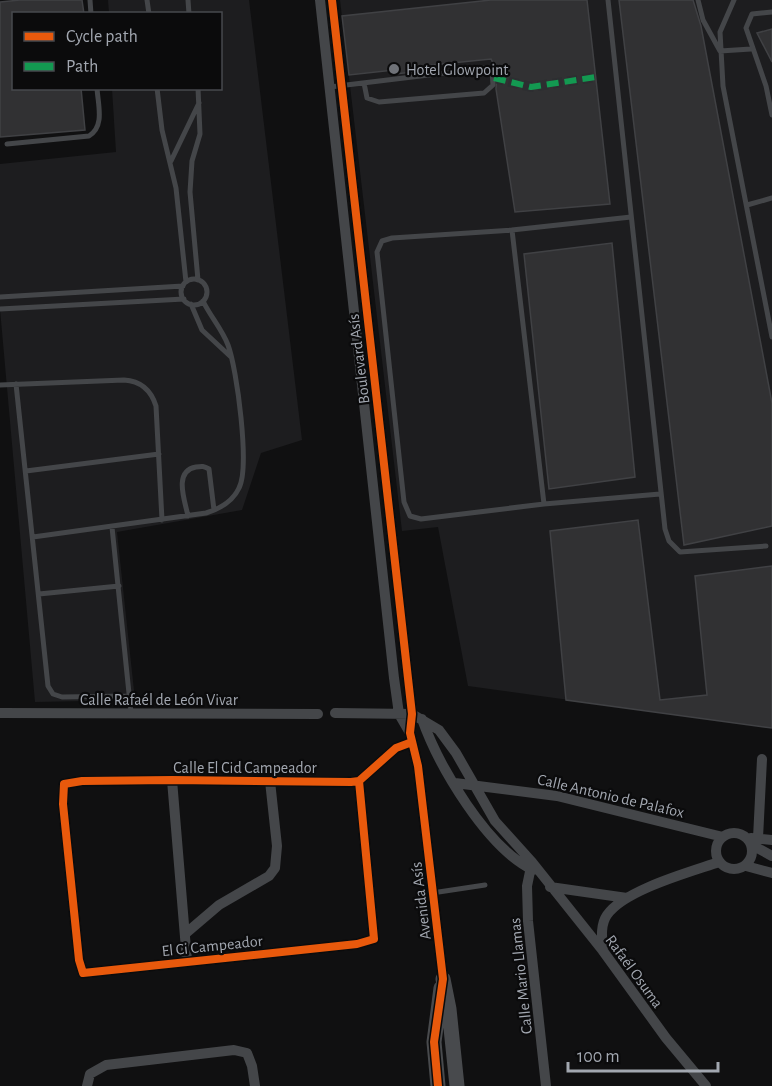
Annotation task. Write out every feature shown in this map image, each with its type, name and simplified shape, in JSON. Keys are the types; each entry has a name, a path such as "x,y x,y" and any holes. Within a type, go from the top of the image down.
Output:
{"street":[{"name":"Boulevard Asís","path":"320,0 335,86 359,305 377,529 399,714"},
{"name":"Boulevard Asís","path":"332,0 335,86"},
{"name":"Boulevard Asís","path":"359,305 417,717"},
{"path":"377,529 391,527"},
{"path":"386,611 400,609"},
{"name":"Calle Rafaél de León Vivar","path":"0,713 318,714"},
{"path":"335,713 399,714 417,717"},
{"name":"Avenida Asís","path":"399,714 411,738 418,766 443,979 435,1034 438,1086"},
{"name":"Avenida Asís","path":"411,738 417,717"},
{"name":"Rafaél Osuma","path":"417,717 474,812 502,846 534,868"},
{"name":"Rafaél Osuma","path":"417,717 443,735 495,821 603,951 660,1030 706,1086"},
{"path":"359,781 396,748 411,738"},
{"path":"746,866 750,860 753,841 762,759"},
{"path":"172,780 187,961"},
{"name":"Calle El Cid Campeador","path":"64,784 82,781 172,780 359,781"},
{"path":"185,934 219,905 269,876 276,868 277,846 270,781"},
{"name":"El Ci Campeador","path":"64,784 63,804 79,960 83,973 357,944 374,939 359,781"},
{"name":"Calle Antonio de Palafox","path":"455,783 558,796 723,837"},
{"path":"772,856 753,841 736,833 723,837 716,848 719,862 731,870 746,866 772,873"},
{"path":"753,841 772,840"},
{"path":"603,951 603,923 613,908 627,898 719,862"},
{"name":"Calle Mario Llamas","path":"534,868 527,886 530,945 546,1086"},
{"path":"550,887 627,898"},
{"path":"443,979 449,1009 457,1086"},
{"path":"87,1086 90,1074 106,1065 234,1050 247,1053 255,1086"}],"lane":[{"path":"608,0 660,494 669,541 680,552 766,546"},
{"path":"698,0 703,20 720,51"},
{"path":"734,0 722,25 720,51 723,86 772,337"},
{"path":"772,12 757,12 749,17 746,28 751,49 766,86 772,115"},
{"path":"720,51 751,49"},
{"path":"335,86 486,68 492,71 493,85 484,93 379,102 367,98 364,83"},
{"path":"7,144 89,136 98,128 97,90"},
{"path":"157,90 162,130 171,161 184,299"},
{"path":"33,537 162,520 214,510 231,498 242,478 243,450 232,358 223,334 203,301 206,289 198,280 190,192 192,161 200,134 198,90"},
{"path":"171,161 200,102"},
{"path":"747,205 772,198"},
{"path":"631,217 512,231 392,238 382,241 377,248 405,507 415,519 544,504 660,494"},
{"path":"512,231 544,504"},
{"path":"0,297 184,284 198,280"},
{"path":"107,290 108,302"},
{"path":"0,309 184,299 191,304 202,330 232,358"},
{"path":"191,304 203,301"},
{"path":"0,385 124,380 140,383 153,397 156,406 162,520"},
{"path":"16,384 48,686 53,694 62,697 130,696"},
{"path":"26,471 159,454"},
{"path":"188,516 182,480 186,471 191,468 202,466 209,470 214,510"},
{"path":"112,527 131,714"},
{"path":"39,594 118,586"},
{"path":"432,892 485,885"}],"shaded area":[{"path":"108,0 249,0 302,440 261,453 242,510 117,532 135,700 35,702 0,309 0,164 116,152 112,90 222,90 222,12 109,12"},
{"path":"340,0 772,0 772,728 468,686 438,527 402,531"}],"building":[{"path":"82,0 84,12 12,12 12,90 81,90 85,130 0,137 0,2"},
{"path":"491,0 587,0 610,204 515,212 496,89 497,71 491,59 432,65 432,70 395,74 394,70 349,75 342,16"},
{"path":"619,0 693,0 701,26 772,403 772,526 684,545"},
{"path":"772,29 772,62 757,33"},
{"path":"612,243 635,477 549,489 524,254"},
{"path":"638,520 660,700 707,695 695,576 772,566 772,728 566,700 550,531"}],"tunnel":[{"path":"494,78 531,87 596,77"}],"marked path":[{"path":"494,78 531,87 596,77"}],"cycle path":[{"path":"332,0 412,714 410,733 418,766 443,979 434,1042 438,1086"},
{"path":"359,781 374,939 357,944 83,973 79,960 63,804 64,784 82,781 172,780 351,782 359,781 396,748 412,742"}],"place":[{"name":"Hotel Glowpoint","path":"394,69"}]}
